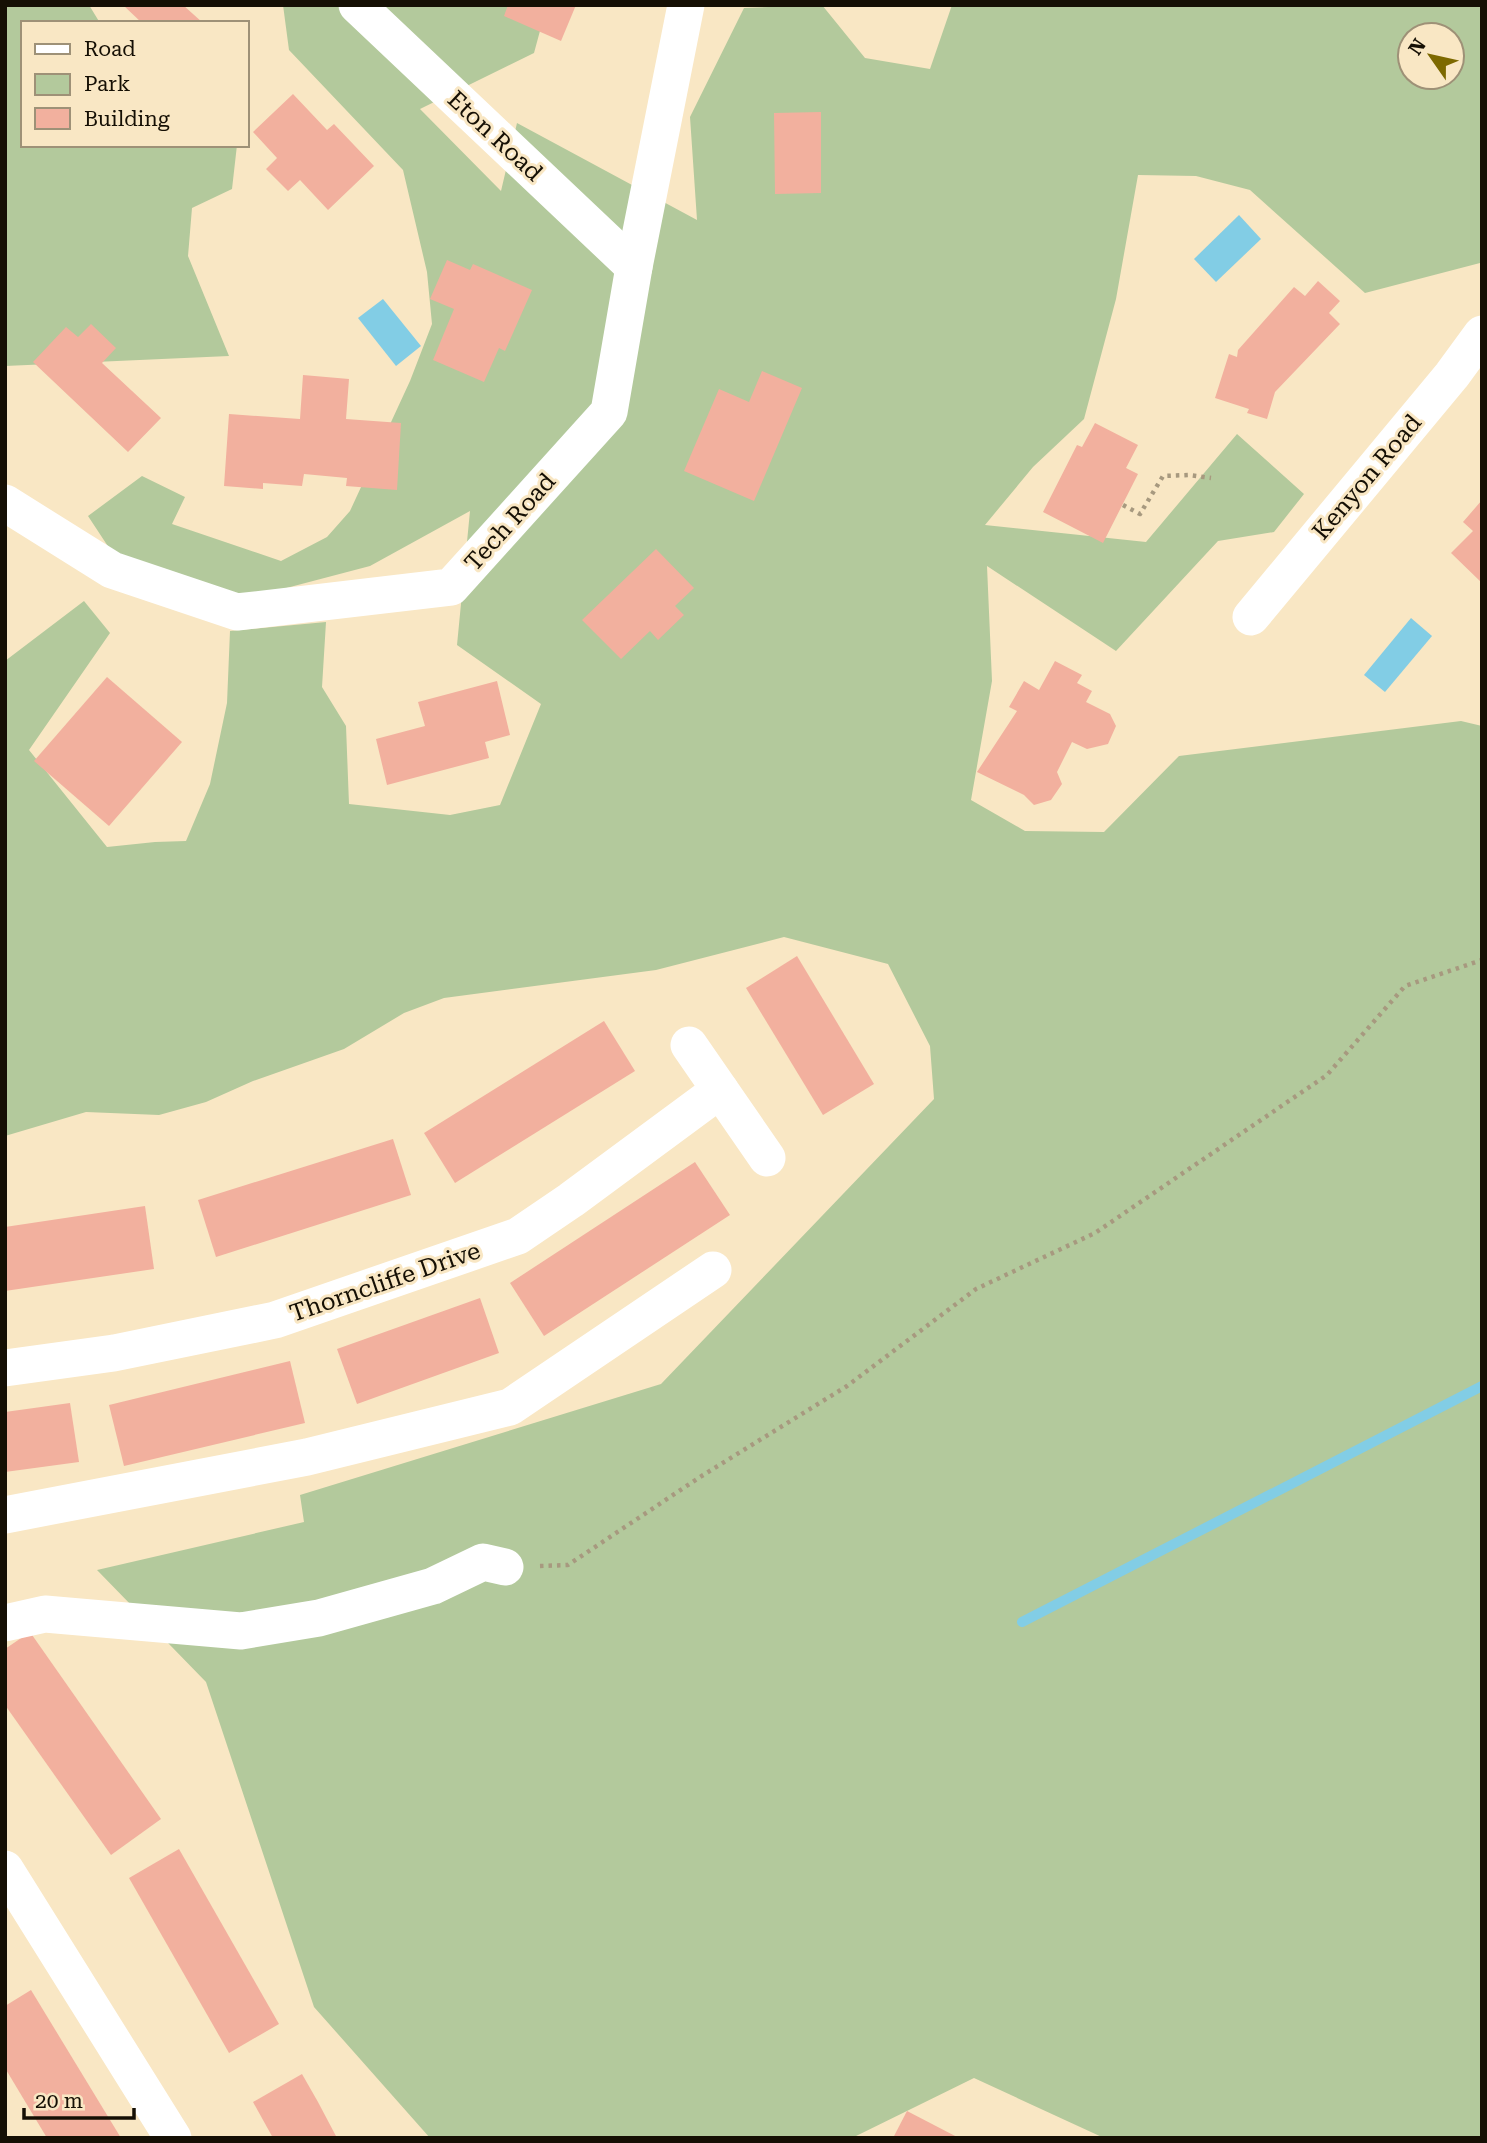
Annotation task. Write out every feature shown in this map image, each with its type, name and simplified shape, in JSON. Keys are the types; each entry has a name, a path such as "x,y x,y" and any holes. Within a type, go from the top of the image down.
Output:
{"street":[{"name":"Eton Road","path":"357,5 634,267"},
{"name":"Tech Road","path":"5,503 112,570 237,611 451,587 609,412 634,267 686,5"},
{"name":"Kenyon Road","path":"1251,618 1482,334"},
{"path":"689,1045 767,1158"},
{"name":"Thorncliffe Drive","path":"5,1368 114,1353 275,1320 519,1236 720,1090"},
{"path":"5,1515 307,1457 510,1407 713,1270"},
{"path":"5,1623 45,1614 241,1631 319,1618 433,1586 483,1562 505,1567"},
{"path":"5,1869 173,2138"}],"path":[{"path":"1123,505 1140,514 1163,476 1211,478"},
{"path":"505,1567 568,1565 700,1476 847,1385 976,1289 1096,1233 1327,1076 1405,986 1482,960"}],"green space":[{"path":"5,5 89,5 99,21 21,21 21,147 237,147 232,189 192,208 188,256 229,356 5,366"},
{"path":"283,5 547,5 534,53 420,109 501,191 517,123 697,220 690,117 744,8 822,5 865,58 930,69 952,5 1482,5 1480,263 1365,293 1250,190 1196,176 1138,175 1116,299 1084,419 1033,467 985,525 1146,542 1237,434 1304,494 1274,532 1218,541 1116,651 987,566 992,681 971,800 1025,831 1104,832 1179,756 1461,721 1482,726 1482,2138 1104,2138 974,2078 852,2138 430,2138 314,2007 206,1682 97,1570 304,1522 300,1495 661,1384 934,1099 930,1046 888,964 784,937 656,970 444,998 404,1013 344,1049 253,1081 206,1102 159,1115 86,1112 5,1136 5,661 84,601 110,633 29,750 107,847 186,841 210,784 227,703 230,631 326,622 322,687 346,726 349,804 450,815 500,805 541,704 457,645 470,511 370,566 248,598 117,560 88,516 142,476 185,497 172,524 281,561 327,537 350,511 410,381 432,324 427,272 403,170 289,50"}],"water":[{"path":"1239,215 1261,239 1216,282 1194,259"},
{"path":"383,299 421,346 396,366 358,318"},
{"path":"1411,618 1432,636 1385,692 1364,675"}],"building":[{"path":"123,5 183,5 201,21 140,21"},
{"path":"508,5 576,5 561,41 504,16"},
{"path":"293,94 327,130 334,124 374,166 328,210 300,180 288,191 266,169 277,158 253,132"},
{"path":"821,112 821,193 775,194 774,113"},
{"path":"447,260 470,270 473,264 532,290 505,351 499,348 484,382 433,360 454,309 430,299"},
{"path":"1318,281 1340,301 1329,313 1340,324 1275,392 1267,419 1247,413 1249,409 1215,398 1229,354 1237,357 1238,350 1294,287 1305,296"},
{"path":"91,324 116,348 102,363 161,418 128,452 33,362 66,327 78,337"},
{"path":"762,371 802,388 754,501 684,471 719,389 749,402"},
{"path":"303,375 349,379 346,419 401,423 397,490 346,486 347,478 304,474 302,486 263,483 263,489 224,486 229,414 300,419"},
{"path":"1095,423 1138,445 1126,468 1138,474 1103,543 1043,512 1077,445 1082,447"},
{"path":"1482,500 1482,583 1451,553 1473,531 1463,522"},
{"path":"656,549 694,588 675,606 684,615 658,640 650,631 621,659 582,620"},
{"path":"1055,661 1082,675 1077,683 1092,691 1086,702 1110,714 1116,726 1108,744 1087,749 1072,742 1057,772 1062,784 1051,800 1034,805 1024,795 977,772 1017,711 1009,707 1024,681 1039,690"},
{"path":"107,677 182,742 109,826 34,761"},
{"path":"497,681 510,735 485,742 489,758 387,785 376,739 425,726 418,702"},
{"path":"797,956 874,1084 823,1115 746,988"},
{"path":"604,1021 635,1071 455,1183 424,1133"},
{"path":"393,1139 411,1195 216,1257 198,1200"},
{"path":"695,1162 730,1215 544,1336 510,1283"},
{"path":"145,1206 154,1269 5,1291 5,1227"},
{"path":"480,1298 499,1353 357,1404 337,1349"},
{"path":"290,1361 305,1423 124,1466 109,1405"},
{"path":"70,1403 79,1462 5,1472 5,1412"},
{"path":"30,1632 161,1819 111,1855 5,1705 5,1649"},
{"path":"179,1849 279,2024 229,2053 129,1878"},
{"path":"31,1990 121,2138 47,2138 5,2068 5,2006"},
{"path":"302,2074 337,2138 273,2138 253,2102"},
{"path":"907,2111 959,2138 893,2138"}],"waterway":[{"path":"1022,1622 1482,1386"}]}
